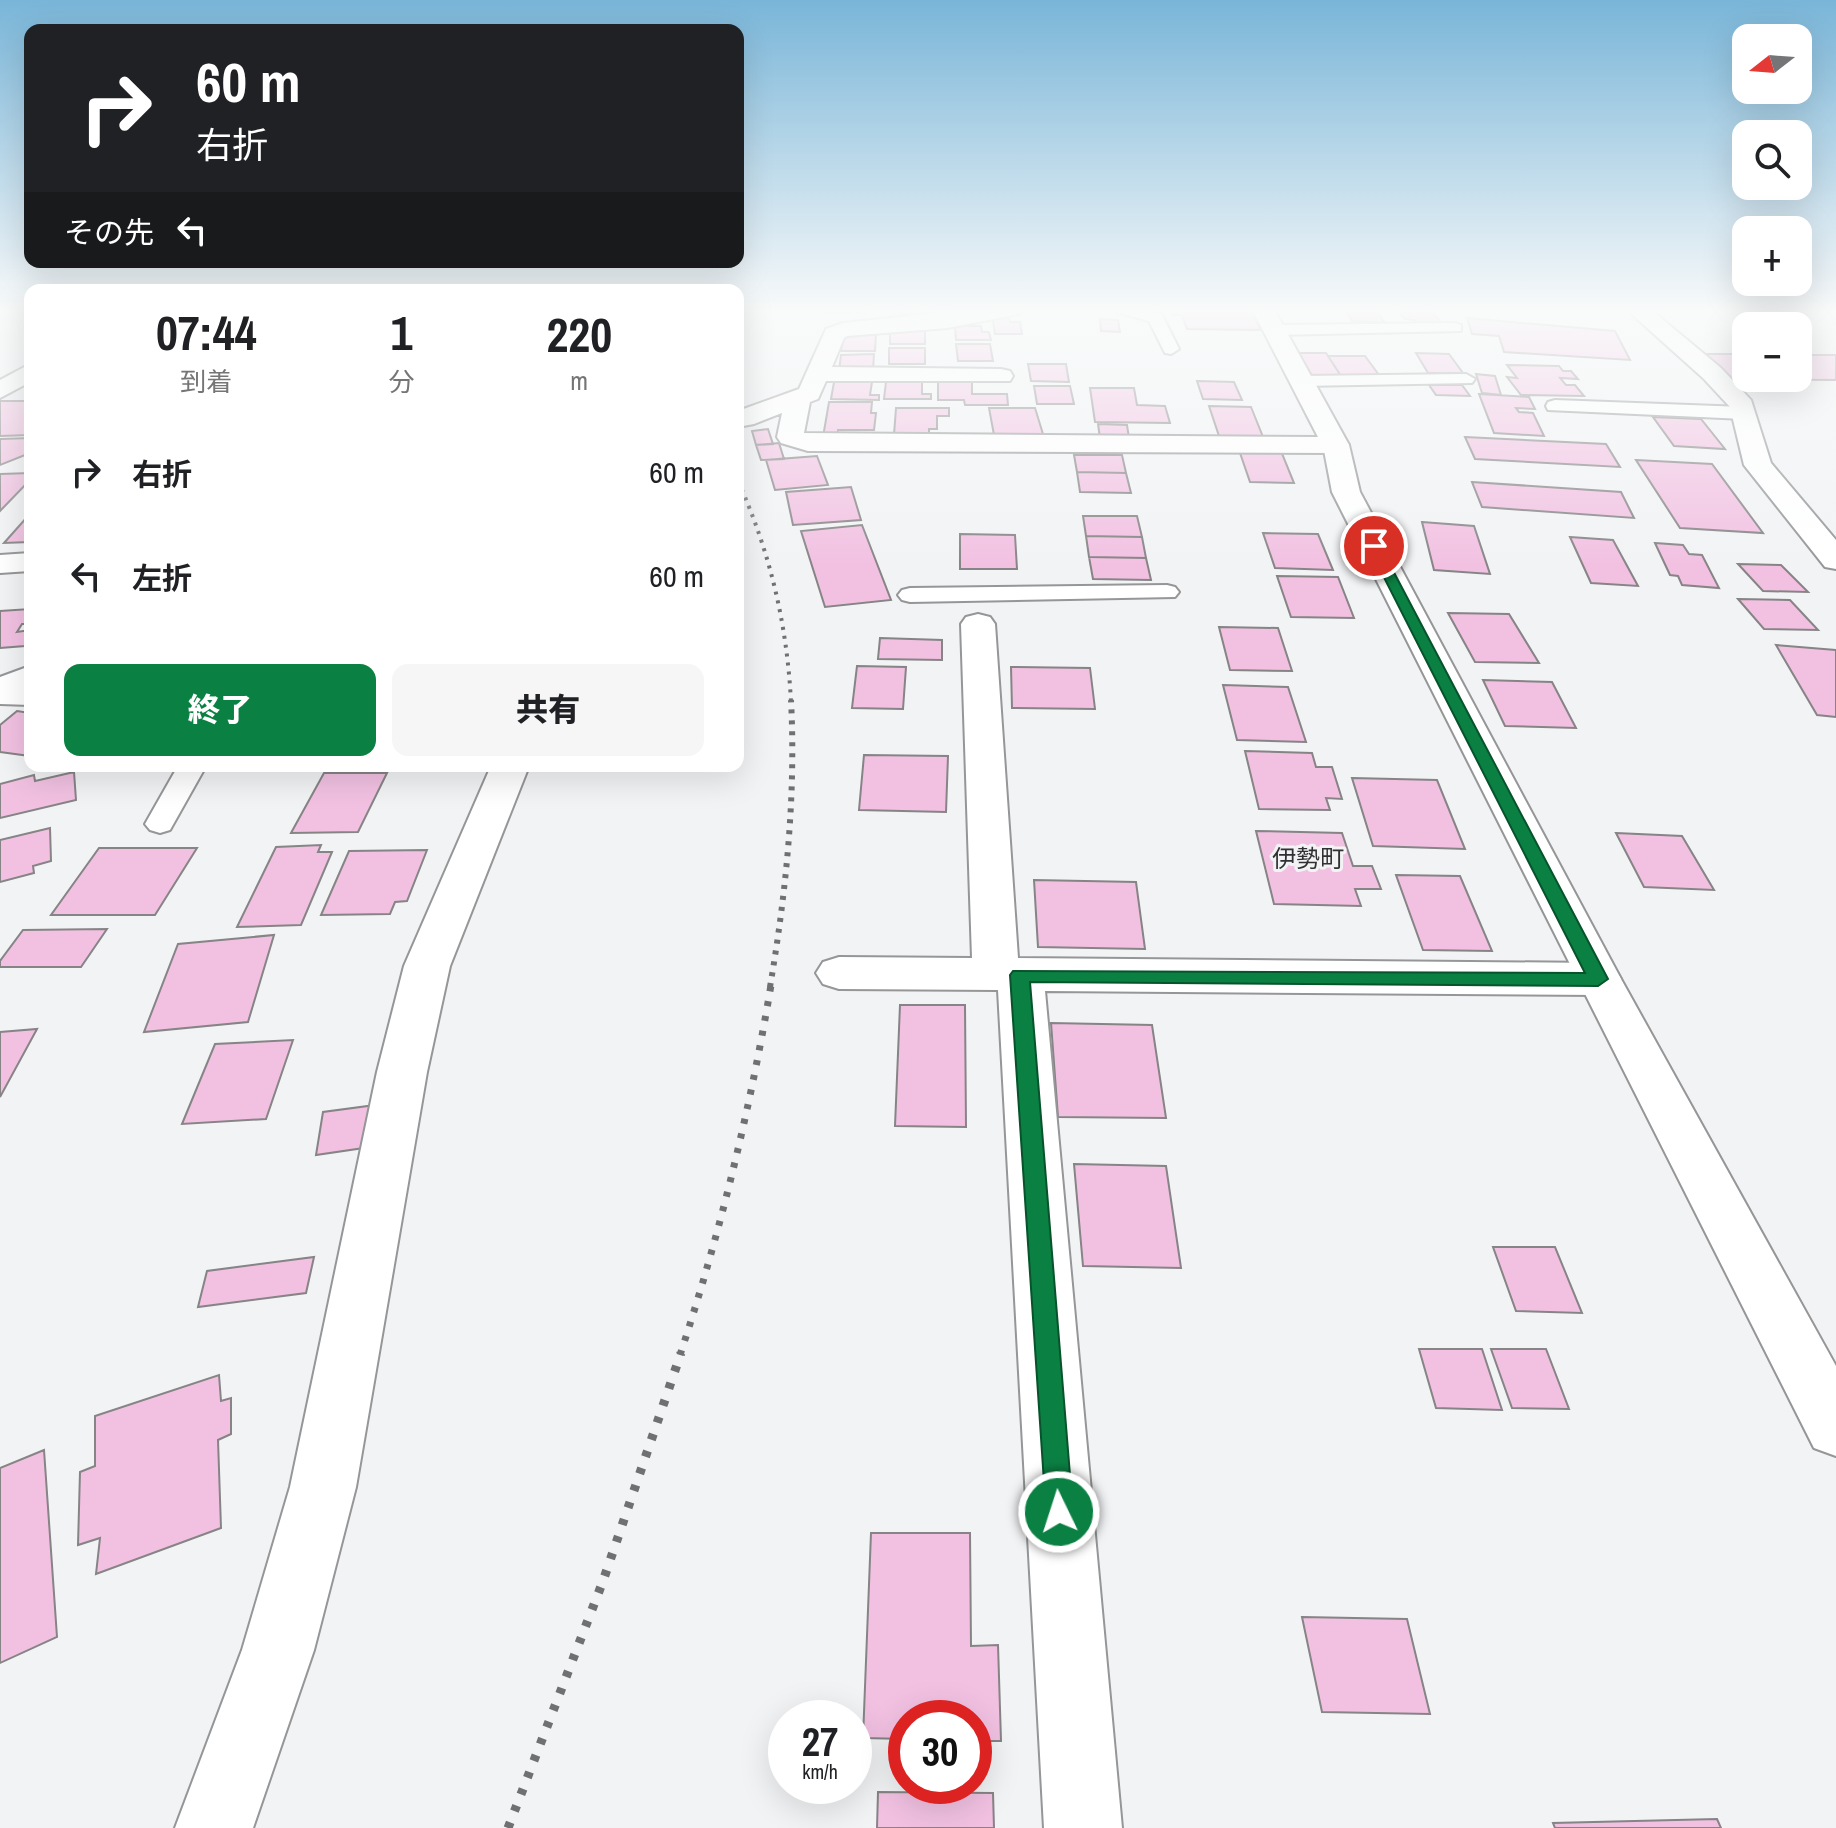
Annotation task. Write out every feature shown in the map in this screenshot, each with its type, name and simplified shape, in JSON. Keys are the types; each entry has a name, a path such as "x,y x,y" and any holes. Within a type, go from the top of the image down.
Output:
{"street":[{"path":"744,419 808,394"},
{"path":"1307,394 1336,445 1346,492 1598,979 1836,1427"},
{"path":"1732,394 1742,405 1758,465 1836,560"},
{"path":"798,400 790,437 808,443 1336,445"},
{"path":"0,564 24,562"},
{"path":"976,609 1083,1828"},
{"path":"0,693 24,680"},
{"path":"214,1828 278,1650 323,1487 402,1072 427,966 508,772"},
{"path":"839,973 1598,979"}],"lane":[{"path":"1555,406 1744,413"},
{"path":"910,595 976,609 1167,592"},
{"path":"0,693 24,696"},
{"path":"160,824 189,772"}],"building":[{"path":"832,394 879,395 879,400 831,399"},
{"path":"885,394 931,394 931,399 884,399"},
{"path":"938,394 1007,394 1008,405 965,405 964,400 938,400"},
{"path":"1035,394 1072,394 1074,404 1037,404"},
{"path":"1091,394 1135,394 1137,405 1165,406 1170,423 1095,422"},
{"path":"1201,394 1239,394 1242,400 1203,399"},
{"path":"1479,394 1529,397 1535,409 1516,408 1519,412 1533,413 1544,436 1494,433"},
{"path":"1583,394 1584,396 1521,395"},
{"path":"0,401 24,401 24,435 0,436"},
{"path":"829,402 872,402 871,413 876,413 874,430 838,430 837,437 823,437"},
{"path":"1209,406 1251,407 1263,437 1219,436"},
{"path":"896,408 949,408 949,416 937,416 937,429 929,429 929,435 894,435"},
{"path":"989,408 1035,408 1043,434 994,435"},
{"path":"1653,417 1701,419 1725,449 1674,446"},
{"path":"1098,424 1127,425 1129,438 1100,438"},
{"path":"768,429 773,444 756,445 752,431"},
{"path":"1465,437 1606,444 1620,467 1475,459"},
{"path":"24,438 24,455 0,465 0,439"},
{"path":"779,443 784,459 761,460 756,445"},
{"path":"1239,450 1281,451 1294,483 1250,482"},
{"path":"1074,455 1122,455 1126,473 1077,472"},
{"path":"817,456 828,485 775,490 766,460"},
{"path":"1636,460 1712,464 1763,533 1680,528"},
{"path":"1077,472 1126,473 1131,493 1080,492"},
{"path":"24,473 24,486 0,511 0,474"},
{"path":"1472,482 1621,492 1634,518 1482,507"},
{"path":"851,487 861,520 793,525 786,492"},
{"path":"1083,516 1137,516 1142,537 1086,536"},
{"path":"24,520 24,542 4,543"},
{"path":"1422,522 1474,526 1490,574 1434,570"},
{"path":"862,525 891,600 825,607 801,531"},
{"path":"1263,533 1318,534 1333,570 1275,568"},
{"path":"960,534 1015,535 1017,569 960,569"},
{"path":"1086,536 1142,537 1146,558 1089,557"},
{"path":"1570,537 1613,540 1638,586 1591,583"},
{"path":"1655,543 1683,545 1689,554 1702,555 1719,588 1682,585 1678,576 1670,575"},
{"path":"1089,557 1146,558 1151,580 1093,579"},
{"path":"1738,564 1781,565 1808,592 1763,591"},
{"path":"1277,576 1338,577 1354,618 1291,617"},
{"path":"1738,599 1790,600 1818,630 1764,629"},
{"path":"24,609 24,624 17,632 24,631 24,646 0,648 0,611"},
{"path":"1448,613 1509,614 1539,663 1475,662"},
{"path":"1219,627 1278,628 1292,671 1230,670"},
{"path":"880,638 942,640 942,660 878,659"},
{"path":"1776,645 1836,650 1836,717 1817,715"},
{"path":"857,666 906,667 903,709 852,708"},
{"path":"1011,667 1090,668 1095,709 1012,708"},
{"path":"1483,680 1552,682 1576,728 1505,726"},
{"path":"1223,685 1288,687 1306,742 1237,740"},
{"path":"17,711 24,712 24,755 0,752 0,725"},
{"path":"1245,751 1312,753 1316,767 1332,767 1342,799 1326,798 1330,810 1259,809"},
{"path":"864,755 948,756 946,812 859,810"},
{"path":"74,772 76,800 0,818 0,784 34,775 35,781"},
{"path":"324,773 387,773 358,832 291,833"},
{"path":"1352,778 1437,780 1465,849 1373,846"},
{"path":"50,828 51,861 33,866 34,873 0,882 0,840"},
{"path":"1256,831 1342,833 1353,866 1372,866 1381,889 1355,889 1361,906 1274,904"},
{"path":"1616,833 1682,836 1714,890 1644,887"},
{"path":"321,845 318,852 332,852 301,925 237,927 276,847"},
{"path":"99,848 197,848 155,915 51,915"},
{"path":"427,850 407,901 395,902 390,914 321,915 349,851"},
{"path":"1396,875 1460,876 1492,951 1423,950"},
{"path":"1034,880 1136,882 1145,949 1038,947"},
{"path":"107,929 81,967 0,967 0,961 23,930"},
{"path":"274,935 248,1022 144,1032 178,944"},
{"path":"900,1005 965,1005 966,1127 895,1126"},
{"path":"1051,1023 1152,1025 1166,1118 1058,1117"},
{"path":"37,1029 0,1097 0,1032"},
{"path":"293,1040 266,1119 182,1124 215,1044"},
{"path":"383,1104 377,1146 316,1155 323,1112"},
{"path":"1074,1164 1166,1166 1181,1268 1083,1266"},
{"path":"1493,1247 1555,1247 1582,1313 1516,1311"},
{"path":"314,1257 306,1293 198,1307 207,1271"},
{"path":"1419,1349 1482,1349 1502,1410 1436,1408"},
{"path":"1491,1349 1546,1349 1569,1409 1512,1408"},
{"path":"219,1375 221,1401 231,1398 231,1434 218,1440 221,1528 96,1574 100,1538 78,1545 80,1472 95,1466 95,1416"},
{"path":"44,1450 57,1637 0,1663 0,1468"},
{"path":"871,1533 970,1533 971,1646 998,1645 1001,1741 992,1741 992,1700 888,1700 888,1739 872,1738 872,1700 864,1700"},
{"path":"1302,1617 1407,1619 1430,1714 1322,1712"},
{"path":"878,1792 888,1792 888,1804 992,1804 993,1793 994,1828 877,1828"},
{"path":"1717,1819 1721,1828 1555,1828 1553,1823"}],"railway":[{"path":"744,496 775,589 786,645 791,702"},
{"path":"770,987 788,844 792,772 791,700"},
{"path":"680,1355 733,1172 771,985"},
{"path":"508,1828 603,1581 681,1353"}],"district":[{"name":"伊勢町","path":"1308,858"}],"route":[{"path":"1059,1512 1020,975 1598,979 1374,546"}]}
